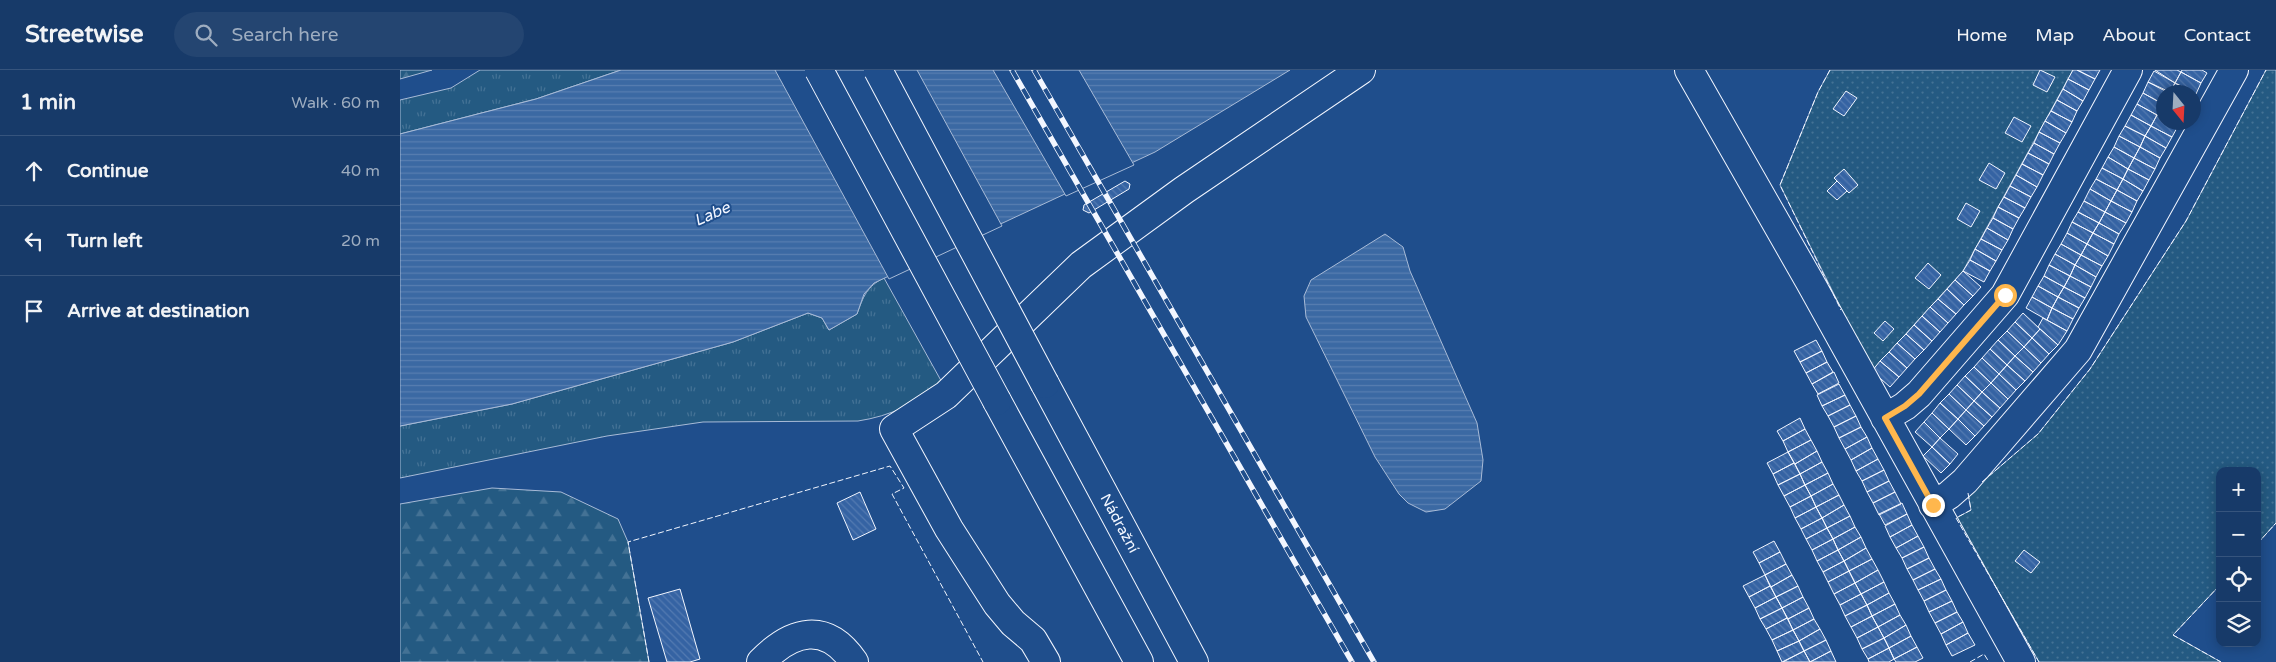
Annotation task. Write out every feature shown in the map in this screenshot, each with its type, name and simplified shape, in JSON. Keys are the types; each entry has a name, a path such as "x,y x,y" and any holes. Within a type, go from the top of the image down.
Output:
{"main road":[{"path":"819,70 1139,662"},
{"name":"Nádražní","path":"878,70 1194,662"},
{"path":"1046,662 1033,640 1012,623 997,604 949,529 894,429 946,395 1081,265 1184,190 1360,70"},
{"path":"1689,70 1725,131 2020,662"},
{"path":"1885,418 1905,406 1919,394 2005,295 2128,70"},
{"path":"1933,505 1950,495 1964,481 2078,350 2234,70"},
{"path":"760,662 780,645 806,635 817,634 838,642 854,662"}],"green space":[{"path":"400,70 432,70 400,79"},
{"path":"480,70 621,70 536,99 400,134 400,100 451,88"},
{"path":"1830,70 2073,70 1963,271 1872,371 1780,185 1818,92"},
{"path":"2266,70 2276,70 2276,523 2261,540 2261,467 2216,467 2216,589 2173,635 2221,662 2039,662 1956,518 1971,510 1968,494 2038,434 2090,369 2186,221"},
{"path":"884,278 944,386 903,408 881,416 858,421 703,422 607,436 400,478 400,426 512,404 733,342 808,313 822,318 829,330 857,314 866,293 873,285"},
{"path":"492,488 561,492 618,519 628,542 649,662 400,662 400,504"}],"water":[{"name":"Labe","path":"621,70 1290,70 1155,152 874,283 864,294 857,314 829,330 822,318 808,313 733,342 512,404 400,426 400,134 536,99"},
{"path":"1385,234 1403,247 1410,271 1477,423 1483,460 1481,481 1445,509 1426,512 1408,503 1399,494 1375,457 1306,317 1304,296 1311,280"}],"pier":[{"path":"775,70 917,70 1002,226 889,279"},
{"path":"993,70 1079,70 1134,165 1066,196"}],"building":[{"path":"2040,70 2055,77 2047,92 2033,85"},
{"path":"2073,70 2077,70 2095,79 2089,90 2068,79"},
{"path":"2077,70 2100,70 2095,79"},
{"path":"2155,70 2177,70 2181,72 2175,83"},
{"path":"2182,70 2202,70 2207,73 2201,83 2181,72"},
{"path":"2154,71 2175,83 2174,85 2156,86 2148,82"},
{"path":"2181,72 2201,83 2200,85 2179,85 2175,83"},
{"path":"2068,79 2089,90 2083,101 2063,89"},
{"path":"2148,82 2156,86 2156,100 2143,93"},
{"path":"2063,89 2083,101 2077,111 2057,100"},
{"path":"1846,91 1857,98 1844,116 1833,109"},
{"path":"2143,93 2156,100 2156,114 2137,104"},
{"path":"2057,100 2077,111 2072,122 2051,111"},
{"path":"2137,104 2156,114 2156,117 2151,126 2131,115"},
{"path":"2051,111 2072,122 2066,133 2045,121"},
{"path":"2131,115 2151,126 2145,136 2125,126"},
{"path":"2014,117 2031,126 2022,142 2005,133"},
{"path":"2156,117 2156,129 2151,126"},
{"path":"2045,121 2066,133 2060,143 2039,132"},
{"path":"2125,126 2145,136 2140,147 2119,136"},
{"path":"2151,126 2172,137 2166,148 2145,136"},
{"path":"2159,130 2176,130 2172,137"},
{"path":"2039,132 2060,143 2054,154 2034,143"},
{"path":"2119,136 2140,147 2134,158 2114,147"},
{"path":"2145,136 2166,148 2160,158 2140,147"},
{"path":"2034,143 2054,154 2049,164 2028,153"},
{"path":"2114,147 2134,158 2128,169 2108,157"},
{"path":"2140,147 2160,158 2155,169 2134,158"},
{"path":"2028,153 2049,164 2043,175 2022,164"},
{"path":"2108,157 2128,169 2123,179 2102,168"},
{"path":"2134,158 2155,169 2149,180 2128,169"},
{"path":"1989,163 2005,173 1996,189 1979,180"},
{"path":"2022,164 2043,175 2037,187 2016,175"},
{"path":"2102,168 2123,179 2117,190 2096,179"},
{"path":"1844,169 1858,185 1849,193 1834,178"},
{"path":"2128,169 2149,180 2143,191 2123,179"},
{"path":"2016,175 2037,187 2031,197 2010,186"},
{"path":"2096,179 2117,190 2111,201 2090,189"},
{"path":"2123,179 2143,191 2137,201 2117,190"},
{"path":"1125,181 1130,184 1129,189 1089,213 1083,210 1084,205"},
{"path":"1837,181 1847,191 1837,200 1827,191"},
{"path":"2010,186 2031,197 2025,208 2004,197"},
{"path":"2090,189 2111,201 2105,212 2084,201"},
{"path":"2117,190 2137,201 2132,212 2111,201"},
{"path":"2004,197 2025,208 2019,218 1998,207"},
{"path":"2084,201 2105,212 2099,223 2078,212"},
{"path":"2111,201 2132,212 2126,223 2105,212"},
{"path":"1966,203 1980,211 1971,227 1957,219"},
{"path":"1998,207 2019,218 2013,229 1993,218"},
{"path":"2078,212 2099,223 2093,233 2072,222"},
{"path":"2105,212 2126,223 2119,234 2099,223"},
{"path":"1993,218 2013,229 2008,240 1987,228"},
{"path":"2072,222 2093,233 2087,244 2067,233"},
{"path":"2099,223 2119,234 2114,244 2093,233"},
{"path":"1987,228 2008,240 2002,250 1981,239"},
{"path":"2067,233 2087,244 2081,255 2061,244"},
{"path":"2093,233 2114,244 2108,256 2087,244"},
{"path":"1981,239 2002,250 1996,261 1975,249"},
{"path":"2061,244 2081,255 2075,265 2055,254"},
{"path":"2087,244 2108,256 2102,266 2081,255"},
{"path":"1975,249 1996,261 1990,271 1970,260"},
{"path":"2055,254 2075,265 2070,276 2049,265"},
{"path":"2081,255 2102,266 2096,277 2075,265"},
{"path":"1970,260 1990,271 1984,282 1963,271"},
{"path":"1928,263 1941,275 1929,289 1915,278"},
{"path":"2049,265 2070,276 2064,287 2044,276"},
{"path":"2075,265 2096,277 2091,287 2070,276"},
{"path":"1963,271 1981,287 1973,296 1955,280"},
{"path":"2044,276 2064,287 2058,297 2038,286"},
{"path":"2070,276 2091,287 2085,298 2064,287"},
{"path":"1955,280 1973,296 1964,305 1947,289"},
{"path":"2038,286 2058,297 2052,308 2032,297"},
{"path":"2064,287 2085,298 2079,308 2058,297"},
{"path":"1947,289 1964,305 1956,314 1938,299"},
{"path":"2032,297 2052,308 2047,320 2026,308"},
{"path":"2058,297 2079,308 2073,319 2052,308"},
{"path":"1938,299 1956,314 1948,323 1930,307"},
{"path":"1930,307 1948,323 1940,332 1922,316"},
{"path":"2052,308 2073,319 2067,331 2047,320"},
{"path":"2023,313 2040,329 2032,338 2015,322"},
{"path":"1922,316 1940,332 1932,341 1914,325"},
{"path":"2043,318 2067,331 2058,345 2038,327"},
{"path":"1885,321 1894,329 1883,341 1874,333"},
{"path":"2015,322 2032,338 2024,347 2007,331"},
{"path":"1914,325 1932,341 1924,350 1906,334"},
{"path":"2040,329 2058,345 2049,354 2032,338"},
{"path":"2007,331 2024,347 2015,356 1998,340"},
{"path":"1906,334 1924,350 1915,359 1897,343"},
{"path":"2032,338 2049,354 2041,363 2024,347"},
{"path":"1816,340 1822,351 1800,362 1794,351"},
{"path":"1998,340 2015,356 2007,365 1990,349"},
{"path":"1897,343 1915,359 1907,368 1889,352"},
{"path":"2024,347 2041,363 2033,372 2015,356"},
{"path":"1990,349 2007,365 1999,374 1982,358"},
{"path":"1822,351 1827,362 1806,373 1800,362"},
{"path":"1889,352 1907,368 1899,377 1880,361"},
{"path":"2015,356 2033,372 2025,381 2007,365"},
{"path":"1982,358 1999,374 1991,383 1974,367"},
{"path":"1880,361 1899,377 1890,387 1872,371"},
{"path":"1827,362 1833,372 1812,384 1806,373"},
{"path":"2007,365 2025,381 2016,390 1999,374"},
{"path":"1974,367 1991,383 1982,392 1965,376"},
{"path":"1834,372 1839,383 1818,394 1812,384"},
{"path":"1999,374 2016,390 2008,399 1991,383"},
{"path":"1965,376 1982,392 1974,401 1957,385"},
{"path":"1991,383 2008,399 2000,408 1982,392"},
{"path":"1839,384 1845,395 1822,406 1817,395"},
{"path":"1957,385 1974,401 1966,410 1949,394"},
{"path":"1982,392 2000,408 1992,417 1974,401"},
{"path":"1949,394 1966,410 1958,419 1940,403"},
{"path":"1845,395 1850,405 1828,416 1822,406"},
{"path":"1974,401 1992,417 1984,426 1966,410"},
{"path":"1940,403 1958,419 1949,429 1932,413"},
{"path":"1850,405 1856,416 1834,427 1828,416"},
{"path":"1966,410 1984,426 1975,436 1958,419"},
{"path":"1932,413 1949,429 1940,438 1924,422"},
{"path":"1856,416 1861,427 1839,438 1834,427"},
{"path":"1800,418 1805,429 1783,441 1777,431"},
{"path":"1958,419 1975,436 1966,445 1949,429"},
{"path":"1924,422 1940,438 1932,447 1915,432"},
{"path":"1861,427 1867,437 1845,449 1839,438"},
{"path":"1805,429 1811,440 1788,452 1783,441"},
{"path":"1867,437 1872,448 1851,460 1845,449"},
{"path":"1940,438 1958,454 1950,464 1932,447"},
{"path":"1811,440 1817,451 1795,464 1788,452"},
{"path":"1932,447 1950,464 1941,473 1923,456"},
{"path":"1872,448 1878,459 1856,471 1851,460"},
{"path":"1817,451 1822,462 1800,474 1795,464"},
{"path":"1788,452 1794,463 1773,474 1767,463"},
{"path":"1878,459 1884,470 1862,481 1856,471"},
{"path":"1822,462 1828,473 1805,485 1800,474"},
{"path":"1794,463 1800,474 1778,485 1773,474"},
{"path":"1884,470 1889,481 1867,492 1862,481"},
{"path":"1828,473 1833,484 1811,496 1805,485"},
{"path":"1800,474 1805,485 1784,496 1778,485"},
{"path":"1889,481 1895,492 1873,503 1867,492"},
{"path":"1833,484 1839,495 1816,507 1811,496"},
{"path":"1805,485 1811,496 1790,507 1784,496"},
{"path":"860,492 876,529 853,540 837,503"},
{"path":"1895,492 1901,504 1879,515 1873,503"},
{"path":"1839,495 1844,505 1822,518 1816,507"},
{"path":"1811,496 1816,507 1795,518 1790,507"},
{"path":"1902,503 1907,514 1885,525 1879,514"},
{"path":"1844,505 1850,516 1827,528 1822,518"},
{"path":"1816,507 1822,518 1801,529 1795,518"},
{"path":"1907,514 1912,525 1890,537 1885,526"},
{"path":"1850,516 1855,527 1833,539 1827,528"},
{"path":"1822,518 1827,528 1806,539 1801,529"},
{"path":"1912,525 1918,536 1896,548 1890,537"},
{"path":"1855,527 1861,537 1838,550 1833,539"},
{"path":"1827,528 1833,539 1812,550 1806,539"},
{"path":"1918,536 1924,547 1902,558 1896,548"},
{"path":"1861,537 1866,548 1844,561 1838,550"},
{"path":"1833,539 1838,550 1817,561 1812,550"},
{"path":"1774,541 1780,552 1759,563 1753,552"},
{"path":"1924,547 1929,558 1907,569 1902,558"},
{"path":"1866,548 1872,559 1849,571 1844,561"},
{"path":"1838,550 1844,561 1823,572 1817,561"},
{"path":"2024,550 2040,562 2031,573 2015,561"},
{"path":"1780,552 1786,564 1765,575 1759,563"},
{"path":"1929,558 1935,569 1913,580 1907,569"},
{"path":"1872,559 1878,570 1855,583 1849,571"},
{"path":"1844,561 1849,571 1828,582 1823,572"},
{"path":"1786,564 1792,575 1771,587 1765,575"},
{"path":"1935,569 1941,579 1918,590 1913,580"},
{"path":"1878,570 1884,582 1861,594 1855,583"},
{"path":"1849,571 1855,583 1834,594 1828,582"},
{"path":"1765,575 1770,586 1749,597 1743,586"},
{"path":"1792,575 1798,586 1776,597 1771,587"},
{"path":"1941,579 1946,590 1924,601 1918,590"},
{"path":"1884,582 1889,593 1867,605 1861,594"},
{"path":"1855,583 1861,594 1840,605 1834,594"},
{"path":"1770,586 1776,597 1755,608 1749,597"},
{"path":"1798,586 1803,597 1782,608 1776,597"},
{"path":"680,589 700,659 690,662 667,662 648,598"},
{"path":"1946,590 1952,601 1929,612 1924,601"},
{"path":"1889,593 1895,604 1872,616 1867,605"},
{"path":"1861,594 1867,605 1845,616 1840,605"},
{"path":"1776,597 1782,608 1760,619 1755,608"},
{"path":"1803,597 1809,608 1788,619 1782,608"},
{"path":"1952,601 1957,612 1935,623 1929,612"},
{"path":"1895,604 1900,615 1878,627 1872,616"},
{"path":"1867,605 1872,616 1851,627 1845,616"},
{"path":"1782,608 1787,618 1766,629 1760,619"},
{"path":"1809,608 1814,619 1793,630 1788,619"},
{"path":"1957,612 1963,622 1941,634 1935,623"},
{"path":"1900,615 1906,625 1884,638 1878,627"},
{"path":"1872,616 1878,627 1857,638 1851,627"},
{"path":"1787,618 1793,630 1772,640 1766,629"},
{"path":"1814,619 1820,629 1799,641 1793,630"},
{"path":"1963,622 1968,633 1946,645 1941,634"},
{"path":"1906,625 1911,636 1889,648 1884,638"},
{"path":"1878,627 1884,638 1862,649 1857,638"},
{"path":"1820,629 1826,640 1804,651 1799,641"},
{"path":"1793,630 1799,641 1777,651 1772,640"},
{"path":"1968,633 1975,645 1952,656 1946,645"},
{"path":"1911,636 1917,647 1894,659 1889,648"},
{"path":"1884,638 1889,648 1868,659 1862,649"},
{"path":"1826,640 1831,651 1810,662 1804,651"},
{"path":"1799,641 1804,651 1782,662 1777,651"},
{"path":"1917,647 1923,658 1915,662 1896,662 1894,659"},
{"path":"1889,648 1894,659 1889,662 1869,662 1868,659"},
{"path":"1804,651 1810,662 1783,662"},
{"path":"1831,651 1836,662 1810,662"}],"railway":[{"path":"1012,70 1352,662"},
{"path":"1034,70 1374,662"}],"fence":[{"path":"1830,70 1818,92 1780,185 1841,310"},
{"path":"1982,482 2038,434 2090,369 2186,221 2266,70"},
{"path":"649,662 628,542 890,466 904,488 892,494 983,662"},
{"path":"1968,493 1971,510 1956,518 2039,662"},
{"path":"2261,540 2276,523"},
{"path":"2216,589 2173,635 2221,662"},
{"path":"1970,662 1984,654 1989,662"}],"route":[{"path":"1933,505 1885,418 1905,406 1919,394 2005,295"}]}
